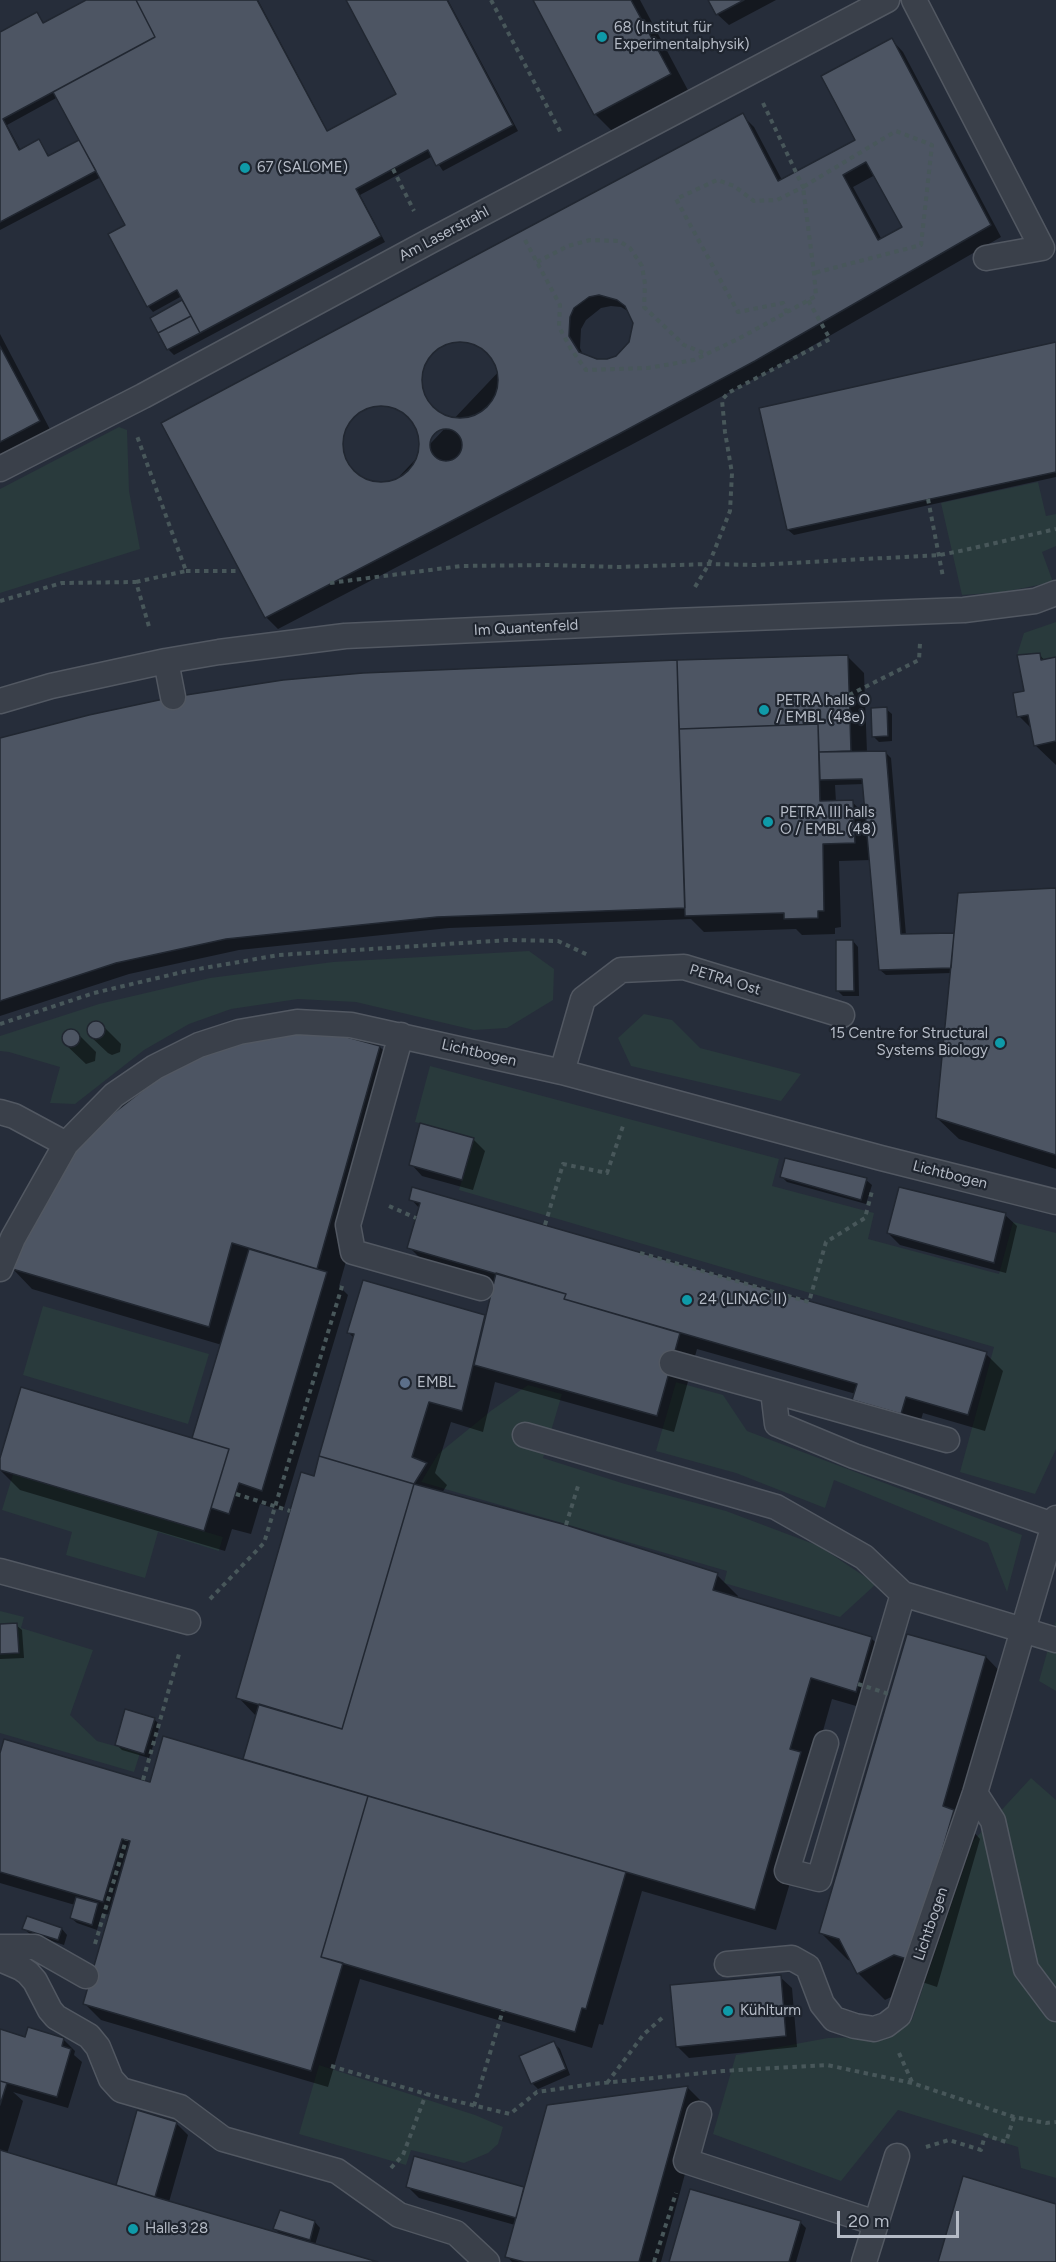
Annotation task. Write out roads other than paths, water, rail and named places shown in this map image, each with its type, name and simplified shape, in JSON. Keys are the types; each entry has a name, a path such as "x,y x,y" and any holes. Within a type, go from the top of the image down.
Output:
{"lane":[{"name":"Am Laserstrahl","path":"0,469 125,405 887,0"},
{"path":"914,0 1042,248 986,258"},
{"name":"Im Quantenfeld","path":"0,701 51,686 161,662 345,636 674,621 921,613 1035,601 1056,593"},
{"path":"161,662 173,697"},
{"name":"PETRA Ost","path":"562,1072 583,999 621,970 684,967 842,1015"},
{"name":"Lichtbogen","path":"0,1269 13,1238 66,1144 114,1095 155,1067 200,1045 239,1032 297,1022 351,1025 562,1072 880,1158 1056,1202"},
{"path":"401,1035 348,1225 353,1252 481,1288"},
{"path":"0,1112 14,1116 66,1144"},
{"path":"672,1364 947,1440"},
{"name":"Lichtbogen","path":"726,1964 792,1959 807,1967 822,2004 834,2019 874,2029 886,2025 899,2015 975,1793 1055,1523 854,1456 777,1424 773,1392"},
{"path":"525,1435 777,1507 864,1557 903,1594 1056,1640"},
{"path":"0,1571 188,1622"},
{"path":"825,1743 787,1871 819,1880 903,1594"},
{"path":"975,1793 993,1821 1026,1969 1056,2009"},
{"path":"0,1947 35,1947 86,1976"},
{"path":"0,1959 28,1973 56,2017 89,2036 98,2048 111,2079 121,2090 180,2107 223,2139 337,2171 399,2215 456,2233 487,2262"},
{"path":"699,2114 686,2161 876,2223"},
{"path":"864,2262 897,2156"}],"place":[{"name":"68 (Institut für Experimentalphysik)","path":"602,37"},
{"name":"67 (SALOME)","path":"245,168"},
{"name":"PETRA halls O / EMBL (48e)","path":"764,710"},
{"name":"PETRA III halls O / EMBL (48)","path":"768,822"},
{"name":"15 Centre for Structural Systems Biology","path":"1000,1043"},
{"name":"24 (LINAC II)","path":"687,1300"},
{"name":"EMBL","path":"405,1383"},
{"name":"Kühlturm","path":"728,2011"},
{"name":"Halle3 28","path":"133,2229"}]}
